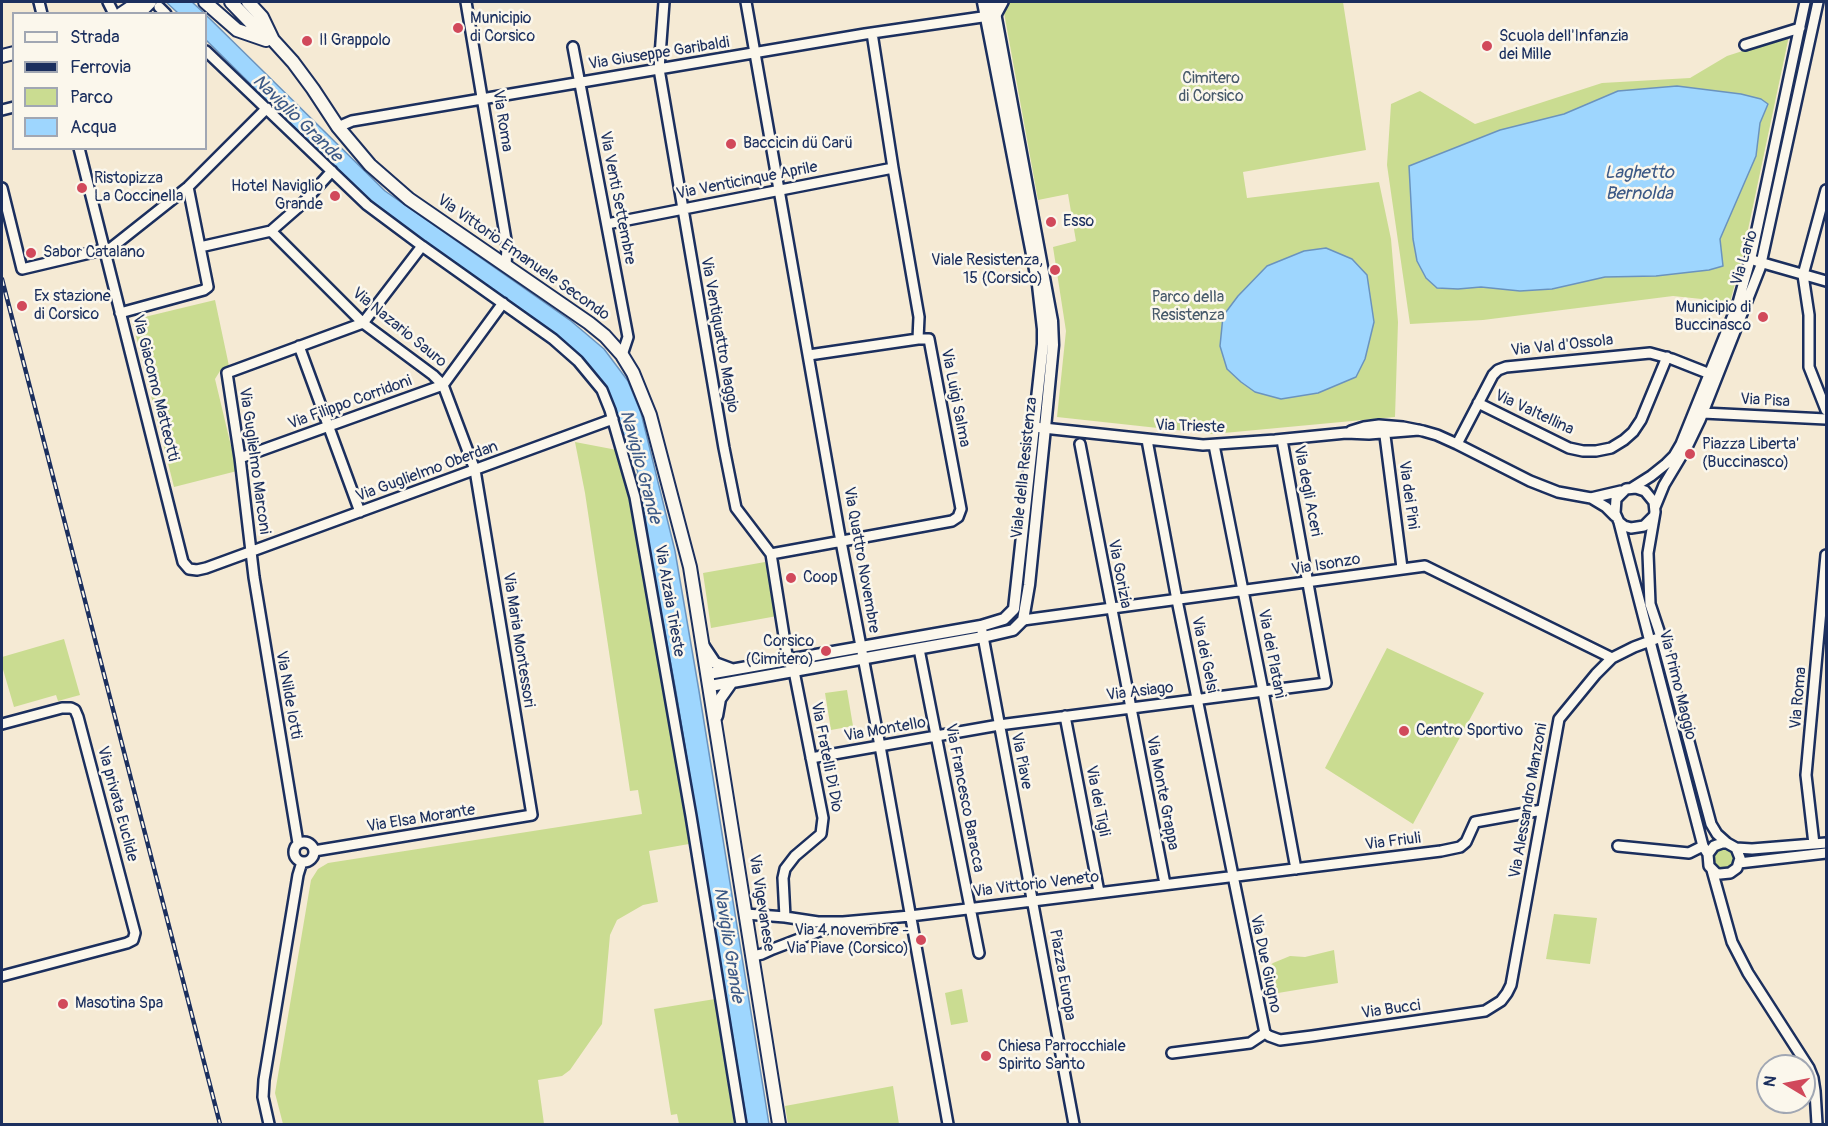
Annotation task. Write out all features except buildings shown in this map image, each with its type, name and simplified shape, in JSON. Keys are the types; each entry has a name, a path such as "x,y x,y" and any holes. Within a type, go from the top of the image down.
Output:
{"main road":[{"path":"205,2 237,30 273,40"},
{"name":"Via Vittorio Emanuele Secondo","path":"231,2 259,31 273,40"},
{"name":"Via Vittorio Emanuele Secondo","path":"248,2 262,17 273,40 307,81 358,153 409,199 589,323 605,336 622,355 641,389 650,415 690,567 709,680"},
{"path":"129,12 148,7"},
{"name":"Via Vigevanese","path":"709,680 779,1125"}],"street":[{"name":"Via Roma","path":"466,2 507,246 506,266"},
{"name":"Via Ventiquattro Maggio","path":"664,2 659,69 724,448 736,508 771,554 791,666"},
{"name":"Via Quattro Novembre","path":"746,2 948,1125"},
{"name":"Viale della Resistenza","path":"983,2 991,15"},
{"name":"Viale della Resistenza","path":"709,680 732,682 791,666 982,632 1013,630 1023,620 1029,585 1043,329 1029,216 991,15 993,2"},
{"path":"991,15 1003,2"},
{"name":"Via Lario","path":"1629,489 1651,476 1674,456 1686,435 1740,297 1751,260 1805,2"},
{"name":"Via Lario","path":"1654,512 1664,485 1688,445 1703,413 1761,263 1818,2"},
{"name":"Via Giuseppe Garibaldi","path":"338,127 352,121 991,15"},
{"path":"1745,45 1800,28"},
{"name":"Via Luigi Salma","path":"771,554 952,521 958,517 961,508 929,339 918,339 919,317 872,33"},
{"name":"Via Venti Settembre","path":"573,46 628,337 622,355"},
{"name":"Via Alzaia Trieste","path":"207,52 367,205 553,339 578,361 602,390 613,419 635,497 691,816 741,1125"},
{"path":"2,188 22,269 104,250 115,246 188,187 267,108"},
{"name":"Via Giacomo Matteotti","path":"79,150 183,562 189,569 197,570 251,552"},
{"name":"Via Venticinque Aprile","path":"607,224 893,168"},
{"path":"200,247 271,231 303,203 332,171"},
{"path":"120,313 208,288 188,187"},
{"path":"1827,190 1803,275 1809,315 1809,367 1827,411"},
{"name":"Via Nazario Sauro","path":"271,231 363,323 434,375 443,385 475,470"},
{"path":"360,512 299,346 363,323 422,246"},
{"path":"490,254 507,246"},
{"path":"1751,260 1827,281"},
{"path":"443,385 503,303"},
{"path":"809,355 918,339"},
{"name":"Via Guglielmo Marconi","path":"251,552 227,373 299,346"},
{"name":"Via Val d'Ossola","path":"1457,444 1493,375 1497,370 1506,367 1650,353 1667,357 1710,374"},
{"name":"Via Valtellina","path":"1478,404 1569,448 1596,451 1611,448 1624,441 1641,420 1667,357"},
{"name":"Via Filippo Corridoni","path":"240,458 443,385"},
{"name":"Via Pisa","path":"1703,413 1827,419"},
{"name":"Via Guglielmo Oberdan","path":"251,552 613,419"},
{"name":"Via Trieste","path":"1039,428 1192,445 1282,440 1346,433 1364,427 1419,430 1437,435 1548,489 1567,495 1591,498 1629,489"},
{"name":"Viale della Resistenza","path":"863,653 919,649 982,632 1011,613 1016,604 1039,428"},
{"name":"Via dei Pini","path":"1384,429 1402,568"},
{"name":"Via dei Gelsi","path":"1147,440 1232,876"},
{"name":"Via degli Aceri","path":"1282,440 1308,583"},
{"name":"Via Gorizia","path":"1080,444 1130,708"},
{"name":"Via dei Platani","path":"1214,445 1296,869"},
{"name":"Via Maria Montessori","path":"475,470 532,815"},
{"path":"1629,489 1645,491 1652,498 1654,512 1649,522 1638,528 1624,526 1618,520 1615,504 1619,495 1629,489"},
{"name":"Via Trieste","path":"1591,498 1606,507 1618,520"},
{"name":"Via Primo Maggio","path":"1654,512 1648,553 1652,613 1661,637 1711,824 1717,834 1731,845"},
{"name":"Via Primo Maggio","path":"1618,520 1706,850"},
{"name":"Via Nilde Iotti","path":"251,552 298,843"},
{"name":"Via Roma","path":"1814,844 1806,775 1827,555"},
{"name":"Via Isonzo","path":"1023,620 1425,566 1612,658"},
{"name":"Via Asiago","path":"999,725 1326,682 1308,583"},
{"name":"Via Piave","path":"982,632 1033,901"},
{"name":"Via Alessandro Manzoni","path":"1511,984 1559,719 1612,658 1661,637"},
{"path":"703,645 715,663 725,668 738,670"},
{"name":"Via Francesco Baracca","path":"919,649 979,953"},
{"name":"Viale della Resistenza","path":"709,680 738,670 791,666"},
{"name":"Via Fratelli Di Dio","path":"785,916 784,868 821,834 823,826 791,666"},
{"path":"717,729 718,703 732,682"},
{"name":"Via privata Euclide","path":"2,724 62,708 75,710 135,933 133,940 127,943 2,976"},
{"name":"Via Monte Grappa","path":"1130,708 1165,884"},
{"name":"Via dei Tigli","path":"1065,716 1099,892"},
{"name":"Via Montello","path":"811,758 999,725"},
{"name":"Via Friuli","path":"1232,876 1460,847 1466,842 1475,822 1542,810"},
{"name":"Via Elsa Morante","path":"314,851 532,815"},
{"path":"306,842 313,847 314,851 310,860 302,862 296,859 293,852 298,843 306,842"},
{"path":"1618,846 1689,853 1706,850 1722,843 1752,849 1827,843"},
{"path":"1712,870 1720,874 1734,871 1740,858 1731,845"},
{"path":"1706,850 1732,942 1748,973 1809,1068 1815,1091 1817,1125"},
{"path":"1739,863 1827,854"},
{"path":"269,1125 264,1097 264,1080 302,862"},
{"path":"1720,901 1725,874"},
{"name":"Via Vittorio Veneto","path":"746,914 785,916 818,922 843,922 910,916 1232,876"},
{"name":"Via Due Giugno","path":"1172,1053 1250,1043 1264,1033 1232,876"},
{"name":"Piazza Europa","path":"1033,901 1074,1125"},
{"name":"Via Vittorio Veneto","path":"753,956 843,922"},
{"name":"Via Bucci","path":"1264,1033 1280,1040 1291,1039 1485,1011 1501,1001 1508,993 1511,984"}],"green space":[{"name":"Parco della Resistenza","path":"1006,2 1343,2 1366,150 1243,172 1247,198 1379,182 1391,239 1398,322 1395,417 1213,434 1057,417 1066,331 1053,247 1076,241 1068,194 1038,200 1003,7"},
{"name":"Laghetto Bernolda","path":"1789,36 1742,258 1730,302 1673,296 1483,320 1410,324 1387,165 1391,104 1420,91 1475,124 1602,83 1690,78 1727,56"},
{"path":"215,300 229,366 220,371 215,379 237,471 174,487 132,320"},
{"path":"575,442 617,450 623,477 632,497 689,844 649,851 658,902 643,905 617,920 610,935 602,1024 570,1070 562,1076 538,1080 544,1124 283,1124 275,1093 311,880 318,869 328,863 642,814 638,790 630,791 585,493"},
{"path":"765,562 777,616 711,628 703,573"},
{"path":"64,639 80,695 58,701 56,695 14,707 2,666 2,657"},
{"name":"Centro Sportivo","path":"1387,648 1484,693 1413,824 1325,768"},
{"path":"847,690 853,726 831,730 825,693"},
{"path":"1723,848 1731,851 1734,859 1731,867 1723,870 1715,867 1712,859 1715,851"},
{"path":"1554,914 1597,918 1590,964 1546,959"},
{"path":"1334,950 1338,983 1272,994 1267,968 1273,963 1290,956 1305,957"},
{"path":"962,989 968,1022 951,1025 945,993"},
{"path":"715,999 734,1124 679,1124 677,1114 671,1115 654,1009"},
{"path":"893,1086 899,1124 788,1124 785,1106"}],"water":[{"path":"166,2 192,2 203,12 177,12"},
{"name":"Naviglio Grande","path":"207,16 385,191 571,321 604,349 628,381 641,413 675,551 769,1124 747,1124 676,692 636,476 638,473 610,399 582,361 368,200 207,41"},
{"name":"Laghetto Bernolda","path":"1677,86 1741,94 1761,99 1768,104 1760,123 1756,156 1720,239 1723,266 1709,270 1656,276 1605,277 1552,289 1520,291 1481,287 1437,288 1426,278 1417,261 1413,239 1409,166 1500,130 1564,114 1618,91"},
{"path":"1326,248 1352,259 1367,275 1374,322 1365,359 1356,377 1318,393 1281,399 1255,392 1227,369 1220,346 1223,316 1238,296 1267,266 1304,251"}],"railway":[{"path":"2,279 220,1124"}],"place":[{"name":"Municipio di Corsico","path":"458,28"},
{"name":"Il Grappolo","path":"307,41"},
{"name":"Scuola dell'Infanzia dei Mille","path":"1487,46"},
{"name":"Baccicin dü Carü","path":"731,144"},
{"name":"Ristopizza La Coccinella","path":"82,188"},
{"name":"Hotel Naviglio Grande","path":"335,196"},
{"name":"Esso","path":"1051,222"},
{"name":"Sabor Catalano","path":"31,253"},
{"name":"Viale Resistenza, 15 (Corsico)","path":"1055,270"},
{"name":"Ex stazione di Corsico","path":"22,306"},
{"name":"Municipio di Buccinasco","path":"1763,317"},
{"name":"Piazza Liberta' (Buccinasco)","path":"1690,454"},
{"name":"Coop","path":"791,578"},
{"name":"Corsico (Cimitero)","path":"826,651"},
{"name":"Centro Sportivo","path":"1404,731"},
{"name":"Via 4 novembre - Via Piave (Corsico)","path":"921,940"},
{"name":"Masotina Spa","path":"63,1004"},
{"name":"Chiesa Parrocchiale Spirito Santo","path":"986,1056"}],"park label":[{"name":"Cimitero di Corsico","path":"1211,88"}]}
